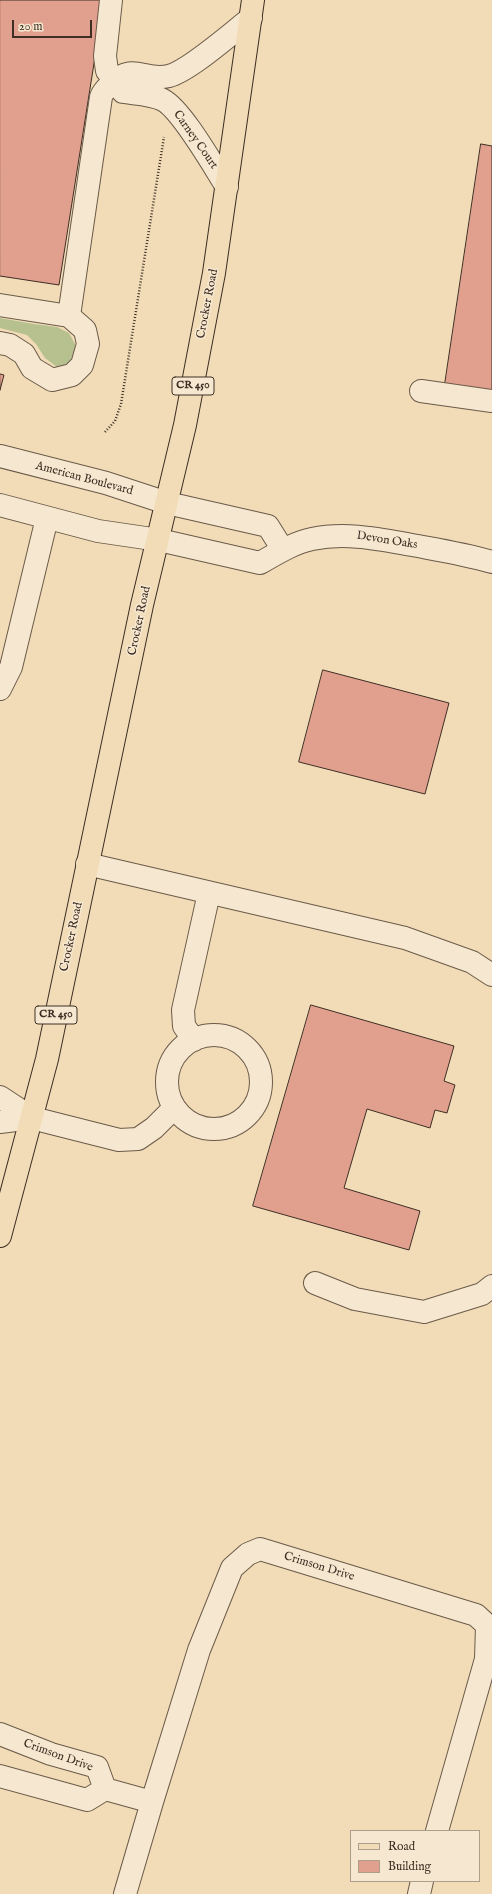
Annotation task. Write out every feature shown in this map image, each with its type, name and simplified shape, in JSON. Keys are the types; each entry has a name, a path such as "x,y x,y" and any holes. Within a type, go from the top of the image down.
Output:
{"main road":[{"name":"Crocker Road","path":"0,1236 47,1058 87,864 113,750 142,605 159,540 185,425 213,281 228,187 252,9"}],"street":[{"name":"Carney Court","path":"111,0 105,64 107,71 116,79 124,92 163,100 177,112 228,187"},
{"path":"69,316 103,90 116,79 128,72 156,77 176,73 192,64 252,9"},
{"path":"0,305 69,316 85,330 88,344 82,365 72,375 52,380 32,368 24,354 10,345 0,343"},
{"path":"421,391 492,401"},
{"name":"American Boulevard","path":"0,456 106,483 167,503"},
{"path":"167,503 268,526 283,550"},
{"path":"0,505 98,531 159,540"},
{"path":"0,689 11,667 47,518"},
{"name":"Devon Oaks","path":"159,540 260,563 283,550 310,539 327,536 360,536 466,554 492,562"},
{"path":"87,864 405,938 472,962 492,974"},
{"path":"194,1040 184,1026 183,1010 209,893"},
{"path":"209,1036 225,1037 239,1043 250,1052 258,1065 261,1080 259,1095 253,1109 242,1120 229,1127 214,1129 199,1127 185,1119 174,1108 168,1093 167,1077 172,1062 181,1049 194,1040 209,1036"},
{"path":"0,1097 32,1118 119,1140 138,1139 154,1128 174,1108"},
{"path":"0,1122 32,1118"},
{"path":"315,1283 355,1299 424,1312 482,1294 492,1286"},
{"name":"Crimson Drive","path":"152,1802 198,1650 232,1568 248,1554 260,1549 476,1615 487,1626 486,1659 437,1830"},
{"name":"Crimson Drive","path":"0,1734 45,1752 97,1767 105,1789"},
{"path":"0,1776 87,1800 105,1789 152,1802 125,1894"},
{"path":"419,1894 422,1882"}],"path":[{"path":"105,432 115,421 121,404 164,137 161,131"}],"green space":[{"path":"0,318 57,327 69,333 76,346 71,363 57,367 45,358 36,344 27,335 0,328"}],"building":[{"path":"0,0 104,0 59,285 0,276"},
{"path":"481,144 492,146 492,391 445,384"},
{"path":"0,374 4,375 0,390"},
{"path":"323,670 449,703 425,794 299,762"},
{"path":"311,1005 454,1046 444,1081 455,1085 447,1113 435,1110 430,1128 367,1109 344,1188 420,1211 409,1250 253,1206"}]}
